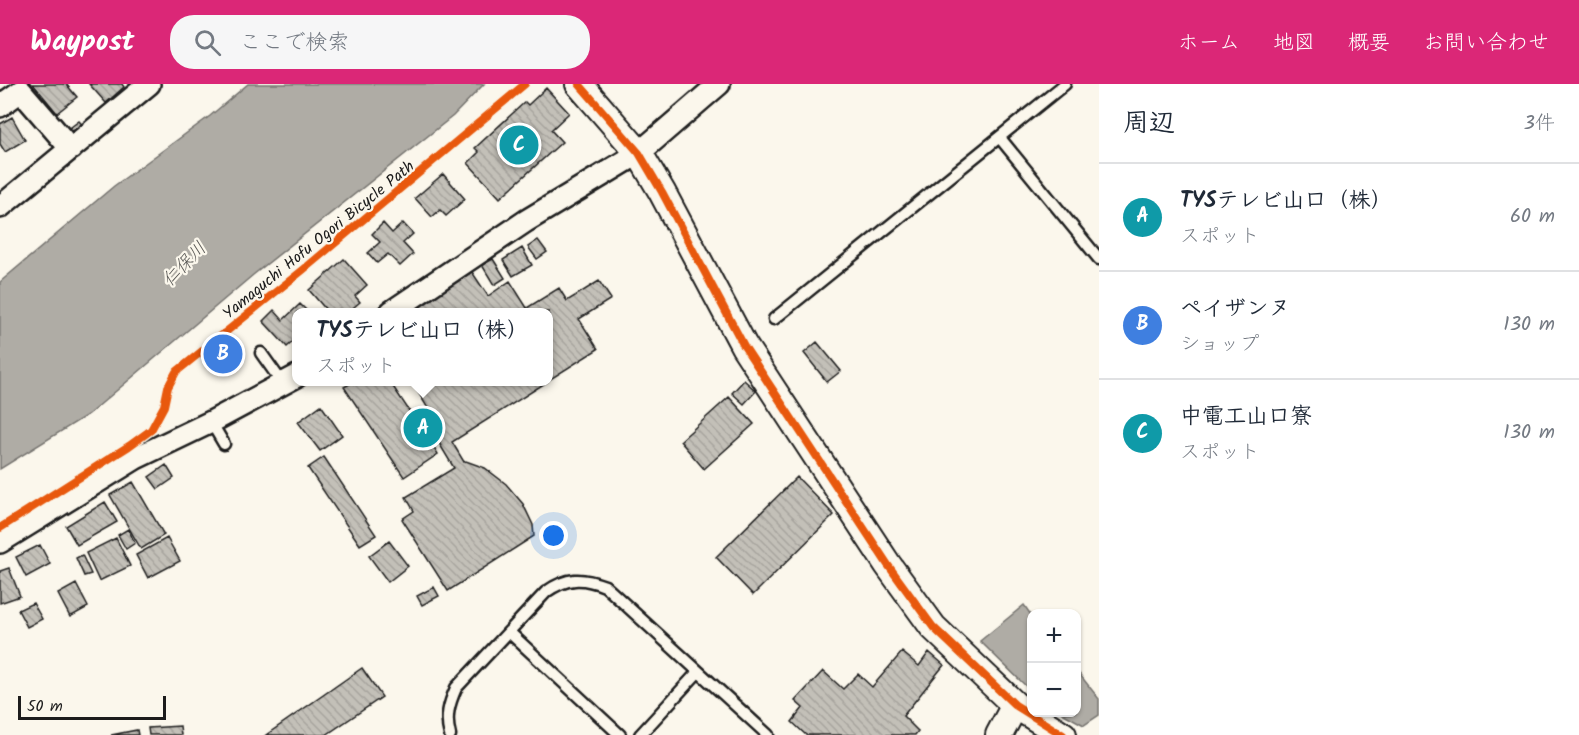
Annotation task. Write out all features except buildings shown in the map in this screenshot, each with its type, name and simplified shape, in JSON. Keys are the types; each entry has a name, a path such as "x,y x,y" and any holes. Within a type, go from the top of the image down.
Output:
{"street":[{"path":"0,207 149,84"},
{"path":"579,84 639,153 744,346 888,565 933,627 1015,705 1063,735"},
{"path":"398,308 526,221 639,153 719,84"},
{"path":"0,106 21,92 71,149"},
{"path":"0,542 136,458 290,380"},
{"path":"999,735 1015,705"}],"lane":[{"path":"774,319 1065,84"},
{"path":"1000,138 1099,259"},
{"path":"261,353 290,380"},
{"path":"211,422 224,444"},
{"path":"450,735 447,720 448,705 456,688 546,592 560,582 589,580 605,586 768,735"},
{"path":"508,632 620,735"},
{"path":"640,735 698,672"}],"water":[{"name":"仁保川","path":"248,84 484,84 453,116 253,275 89,414 0,469 0,282 114,186 210,116"},
{"path":"1024,605 1027,609 1027,687 980,641"},
{"path":"1081,676 1099,699 1099,715 1084,725 1069,717 1081,717"}],"cycle path":[{"name":"Yamaguchi Hofu Ogori Bicycle Path","path":"0,528 151,430 164,406 168,387 176,372 303,270 525,84"},
{"path":"579,84 639,153 744,346 888,565 933,627 1015,705 1063,735"}],"place":[{"name":"中電工山口寮","path":"519,145"},
{"name":"ペイザンヌ","path":"223,354"},
{"name":"TYSテレビ山口（株）","path":"423,428"}]}
